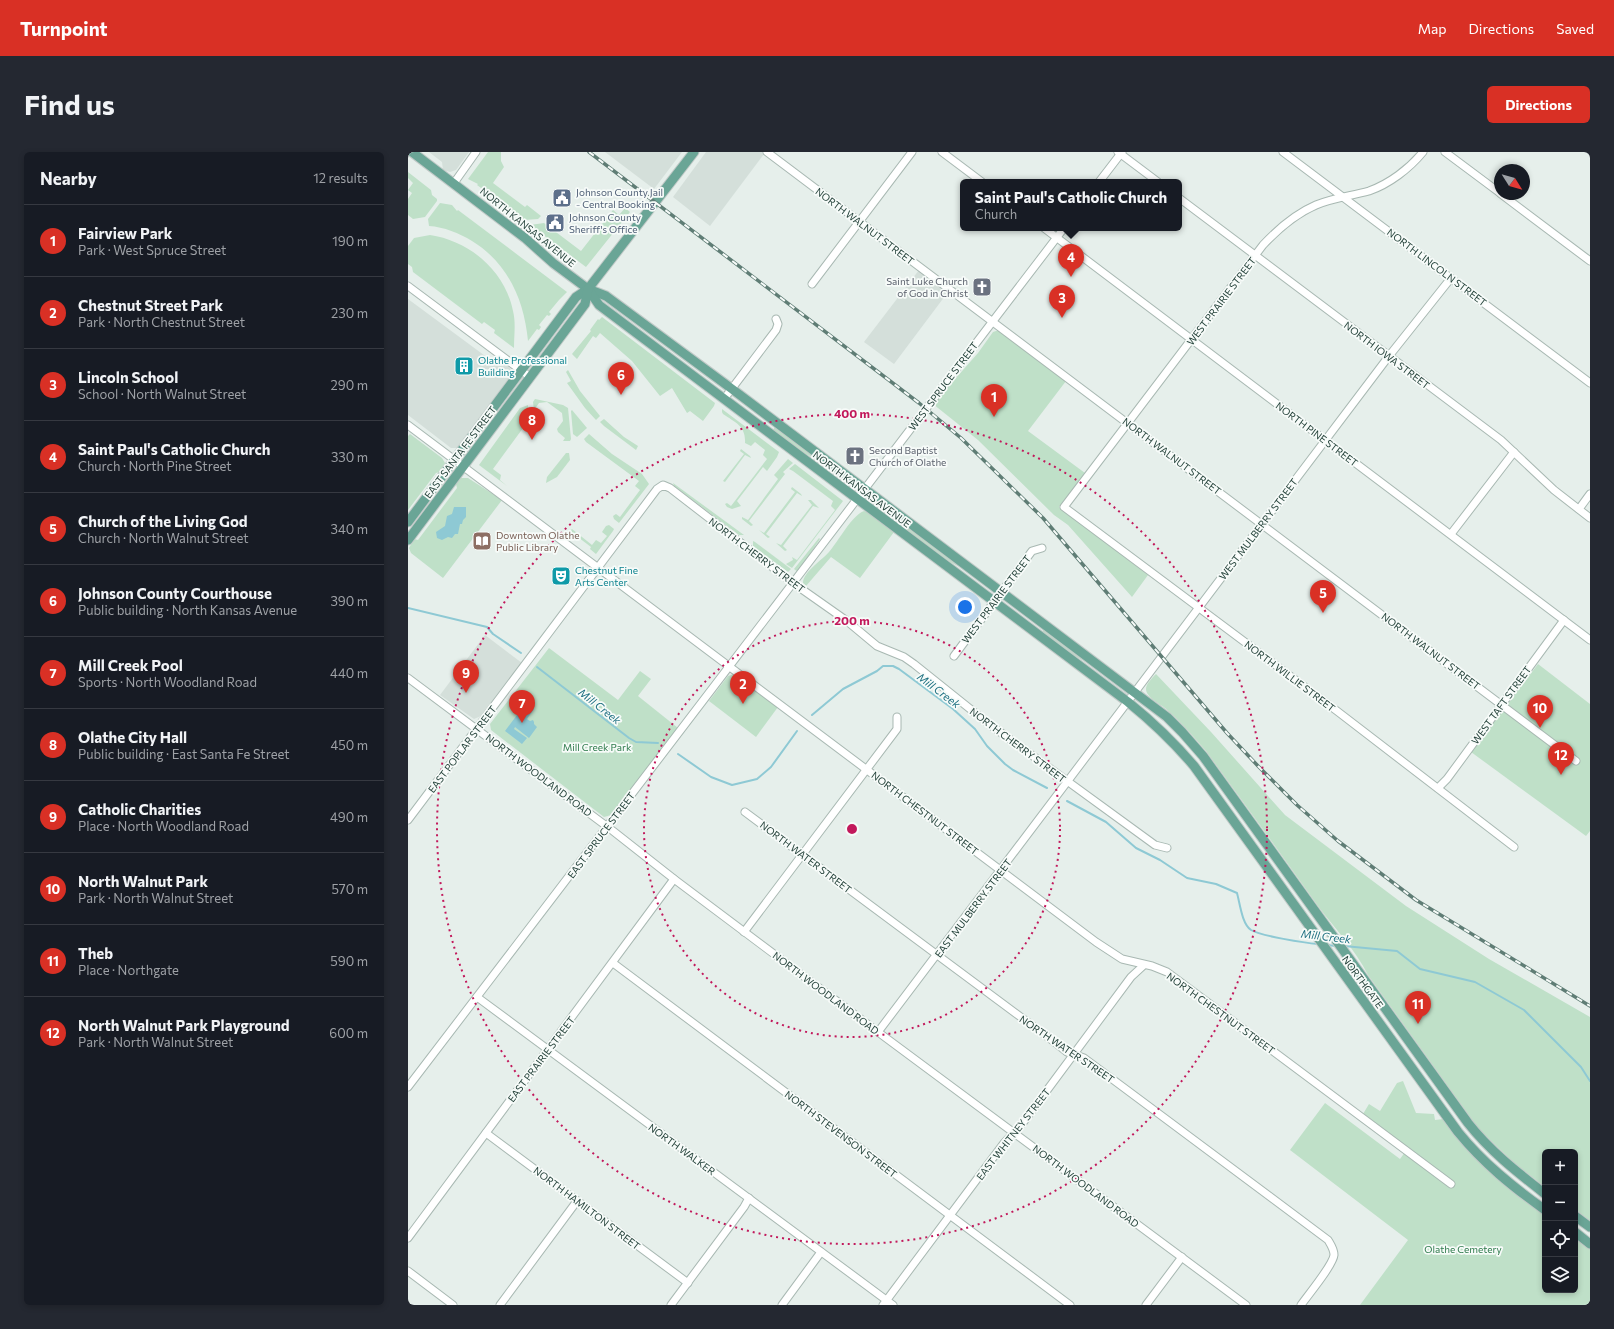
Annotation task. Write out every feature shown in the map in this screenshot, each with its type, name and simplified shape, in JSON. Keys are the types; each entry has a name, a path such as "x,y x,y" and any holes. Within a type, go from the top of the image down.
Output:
{"main road":[{"name":"NORTH KANSAS AVENUE","path":"412,152 525,238 553,263 588,289 606,296 865,488 1135,692"},
{"path":"588,289 694,152"},
{"name":"NORTH KANSAS AVENUE","path":"588,289 599,305 1128,702"},
{"name":"EAST SANTA FE STREET","path":"408,522 576,297 588,289"},
{"name":"EAST SANTA FE STREET","path":"408,540 585,304 588,289"},
{"name":"NORTHGATE","path":"1135,692 1167,716 1203,756 1324,925 1480,1138 1508,1165 1542,1192"},
{"name":"NORTHGATE","path":"1128,702 1175,743 1194,766 1306,923 1470,1147 1500,1176 1542,1208"},
{"path":"1578,1218 1590,1227"},
{"path":"1578,1234 1590,1244"}],"street":[{"path":"454,183 476,152"},
{"name":"NORTH WALNUT STREET","path":"767,152 1576,761"},
{"path":"812,284 912,152"},
{"path":"942,152 978,179"},
{"name":"NORTH LINCOLN STREET","path":"1283,152 1590,383"},
{"name":"WEST PRAIRIE STREET","path":"1064,507 1255,256 1275,232 1288,221 1314,206 1370,190 1387,182 1404,171 1423,152"},
{"path":"1445,152 1494,189"},
{"path":"1101,179 1120,153 1154,179"},
{"name":"NORTH IOWA STREET","path":"1182,200 1501,440 1554,490 1590,518"},
{"path":"1508,200 1590,261"},
{"name":"NORTH PINE STREET","path":"1048,231 1590,640"},
{"name":"WEST SPRUCE STREET","path":"793,583 1062,231"},
{"name":"WEST MULBERRY STREET","path":"1067,782 1389,356 1451,278"},
{"path":"408,286 530,377"},
{"path":"724,399 776,330 778,324 776,319"},
{"name":"NORTH CHESTNUT STREET","path":"408,425 1096,942 1122,959 1167,972 1182,982 1451,1184"},
{"path":"1451,534 1514,452"},
{"name":"EAST POPLAR STREET","path":"408,820 660,486"},
{"name":"NORTH CHERRY STREET","path":"660,486 670,488 793,583 847,621 877,646 904,657 989,724 1067,782 1155,845 1166,848"},
{"path":"1579,509 1590,494"},
{"name":"NORTH WILLIE STREET","path":"1064,507 1438,788 1514,847"},
{"name":"WEST PRAIRIE STREET","path":"954,656 1032,551 1042,548"},
{"name":"EAST SPRUCE STREET","path":"408,1087 793,583"},
{"name":"WEST TAFT STREET","path":"1438,788 1502,705 1564,620"},
{"name":"NORTH WOODLAND ROAD","path":"408,678 608,826 674,879 744,932 1246,1305"},
{"path":"744,932 897,729 897,717"},
{"name":"EAST MULBERRY STREET","path":"878,1032 938,955 1067,782"},
{"name":"NORTH WATER STREET","path":"745,812 1057,1044 1084,1058 1328,1240 1333,1248 1334,1257 1326,1271 1301,1305"},
{"name":"EAST PRAIRIE STREET","path":"408,1238 674,879"},
{"name":"NORTH STEVENSON STREET","path":"613,963 1070,1305"},
{"name":"EAST WHITNEY STREET","path":"885,1303 1004,1143 1022,1124 1131,978 1144,965"},
{"name":"NORTH WALKER","path":"477,997 749,1198 821,1252 885,1303 893,1305"},
{"name":"NORTH HAMILTON STREET","path":"486,1133 688,1282"},
{"path":"671,1305 744,1207 749,1198"},
{"path":"500,1305 577,1201"},
{"path":"782,1305 821,1252"},
{"path":"1146,1305 1182,1258"},
{"path":"408,1272 453,1305"}],"shaded area":[{"path":"429,152 469,152 456,170 450,172 443,170 442,162"},
{"path":"605,152 682,152 654,189"},
{"path":"706,152 762,152 764,154 710,226 673,197"},
{"path":"919,270 948,292 894,364 864,342"},
{"path":"408,299 496,364 504,363 512,370 512,376 458,448 451,448 408,415"},
{"path":"485,635 522,663 481,716 474,719 440,695"}],"green space":[{"path":"488,152 501,152 501,161 504,167 493,183 525,207 527,205 541,216 538,219 524,220 477,185 478,184 468,179"},
{"path":"408,172 431,190 432,195 437,199 425,217 413,219 408,215 408,199 412,193 408,190 413,183 408,178"},
{"path":"440,203 452,205 457,211 458,210 567,292 549,312 551,314 549,316 547,315 539,325 541,327 539,330 537,329 528,341 523,311 518,297 504,271 495,260 485,250 462,235 446,229 429,226 428,219"},
{"path":"625,208 630,212 586,267 530,225 544,223 581,251 613,210 619,215"},
{"path":"430,235 445,238 472,251 484,260 494,271 509,296 513,311 515,325 514,348 494,333 495,330 484,322 482,324 413,272 412,267 408,264 408,246 414,238"},
{"path":"602,317 715,403 703,421 690,411 687,413 672,388 660,396 632,361 600,333 596,338 593,336 577,359 572,354 591,331 590,330 598,319 599,320"},
{"path":"999,331 1066,381 1028,431 1085,473 1059,507 1148,575 1132,597 1068,525 1054,515 978,440 933,404 978,353 993,332"},
{"path":"568,370 580,391 600,416 596,420 585,408 567,383 571,381 566,372"},
{"path":"535,399 563,405 568,408 570,441 563,441 565,438 558,432 557,429 563,421 562,413 547,402 539,403 534,410 533,402"},
{"path":"528,405 528,413 524,410 520,415 524,418 522,421 526,424 493,469 501,475 500,480 507,486 479,465 520,408"},
{"path":"722,409 779,452 767,471 763,467 737,501 741,506 732,509 727,507 725,504 727,503 731,506 767,459 763,455 765,450 755,442 751,446 745,443 745,437 742,429 723,414"},
{"path":"572,410 587,428 577,437 573,434"},
{"path":"604,419 624,437 638,446 636,450 604,426 600,422"},
{"path":"775,427 818,457 816,459 806,454 773,430"},
{"path":"410,434 442,458 445,463 442,470 436,473 408,510 408,436"},
{"path":"589,434 612,454 642,474 649,484 619,523 613,516 616,514 620,517 640,490 635,486 639,481 586,442 584,439"},
{"path":"741,449 751,458 745,455 725,482 723,481 744,454 740,451"},
{"path":"566,453 569,453 570,460 557,477 546,483 547,477"},
{"path":"788,459 793,463 783,472 785,474 749,521 753,525 751,526 742,519 742,517 748,520 778,479 774,475"},
{"path":"795,464 843,501 792,568 786,564 793,560 792,557 797,560 835,510 831,506 833,501 789,469"},
{"path":"461,478 468,478 502,500 443,578 411,553 409,548 414,539 418,540 457,488 456,484"},
{"path":"673,483 744,535 739,535 674,486"},
{"path":"792,487 802,496 797,493 766,534 770,537 768,538 759,530 764,533 795,492 791,489"},
{"path":"808,500 811,500 819,508 813,506 783,546 787,550 785,551 776,543 781,545 812,505"},
{"path":"864,511 869,513 894,532 860,578 831,557 806,586 803,583 806,575 813,566 833,548 845,529 859,514"},
{"path":"609,525 614,529 596,554 590,549 591,547 570,531 572,529 592,545 596,540 601,543 607,536 602,532 606,526"},
{"path":"906,526 960,564 958,566 950,562 904,528"},
{"path":"819,538 820,539 798,572 794,569"},
{"path":"753,541 791,569 788,572 753,546"},
{"path":"1044,629 1088,660 1086,662 1073,655 1042,632"},
{"name":"Mill Creek Park","path":"549,648 618,700 640,671 651,679 638,696 678,728 611,815 604,817 491,730 490,724"},
{"path":"1538,664 1590,704 1590,831 1586,836 1471,752"},
{"path":"734,674 778,707 756,737 709,701 728,676"},
{"path":"1156,674 1211,732 1285,815 1406,906 1489,959 1590,1017 1590,1221 1578,1211 1578,1149 1542,1149 1542,1185 1514,1163 1478,1128 1368,975 1351,948 1318,906 1206,751 1176,718 1148,695 1146,689"},
{"name":"Olathe Cemetery","path":"1403,1081 1416,1113 1434,1114 1435,1120 1443,1119 1507,1186 1542,1213 1542,1293 1578,1293 1578,1239 1590,1248 1590,1305 1360,1305 1408,1240 1290,1150 1325,1103 1400,1159 1408,1148 1363,1114 1369,1104 1380,1111 1397,1083"}],"water":[{"path":"454,507 466,507 466,517 462,524 460,524 458,534 455,534 452,538 448,537 442,540 437,538 436,532 445,526 447,516 452,514"},
{"path":"526,703 534,709 527,719 530,721 533,720 537,727 529,738 515,727 514,729 527,738 522,744 505,731"}],"waterway":[{"name":"Mill Creek","path":"408,608 487,627 493,634 521,653"},
{"name":"Mill Creek","path":"812,715 843,689 877,671 883,666 893,666 953,709 975,729 987,746 1005,764 1013,770 1047,788"},
{"name":"Mill Creek","path":"537,667 629,738 636,742 658,743"},
{"name":"Mill Creek","path":"678,754 711,777 732,785 757,779 771,767 797,731"},
{"name":"Mill Creek","path":"1067,801 1106,822 1136,848 1160,860 1187,878 1216,884 1237,893 1243,919 1251,930 1273,937 1318,944"},
{"name":"Mill Creek","path":"1327,945 1336,946"},
{"name":"Mill Creek","path":"1344,946 1397,951 1420,969 1475,982 1524,1010 1581,1067 1590,1081"}],"railway":[{"path":"589,152 919,403 961,438 1043,518 1227,733 1297,805 1338,841 1416,900 1590,1006"}],"place":[{"name":"Johnson County Jail - Central Booking","path":"562,198"},
{"name":"Johnson County Sheriff's Office","path":"555,223"},
{"name":"Saint Paul's Catholic Church","path":"1071,277"},
{"name":"Saint Luke Church of God in Christ","path":"982,287"},
{"name":"Lincoln School","path":"1062,318"},
{"name":"Olathe Professional Building","path":"464,366"},
{"name":"Johnson County Courthouse","path":"621,395"},
{"name":"Fairview Park","path":"994,417"},
{"name":"Olathe City Hall","path":"532,440"},
{"name":"Second Baptist Church of Olathe","path":"855,456"},
{"name":"Downtown Olathe Public Library","path":"482,541"},
{"name":"Chestnut Fine Arts Center","path":"561,576"},
{"name":"Church of the Living God","path":"1323,613"},
{"name":"Catholic Charities","path":"466,693"},
{"name":"Chestnut Street Park","path":"743,704"},
{"name":"Mill Creek Pool","path":"522,723"},
{"name":"North Walnut Park","path":"1540,728"},
{"name":"North Walnut Park Playground","path":"1561,775"},
{"name":"Theb","path":"1418,1024"}]}
